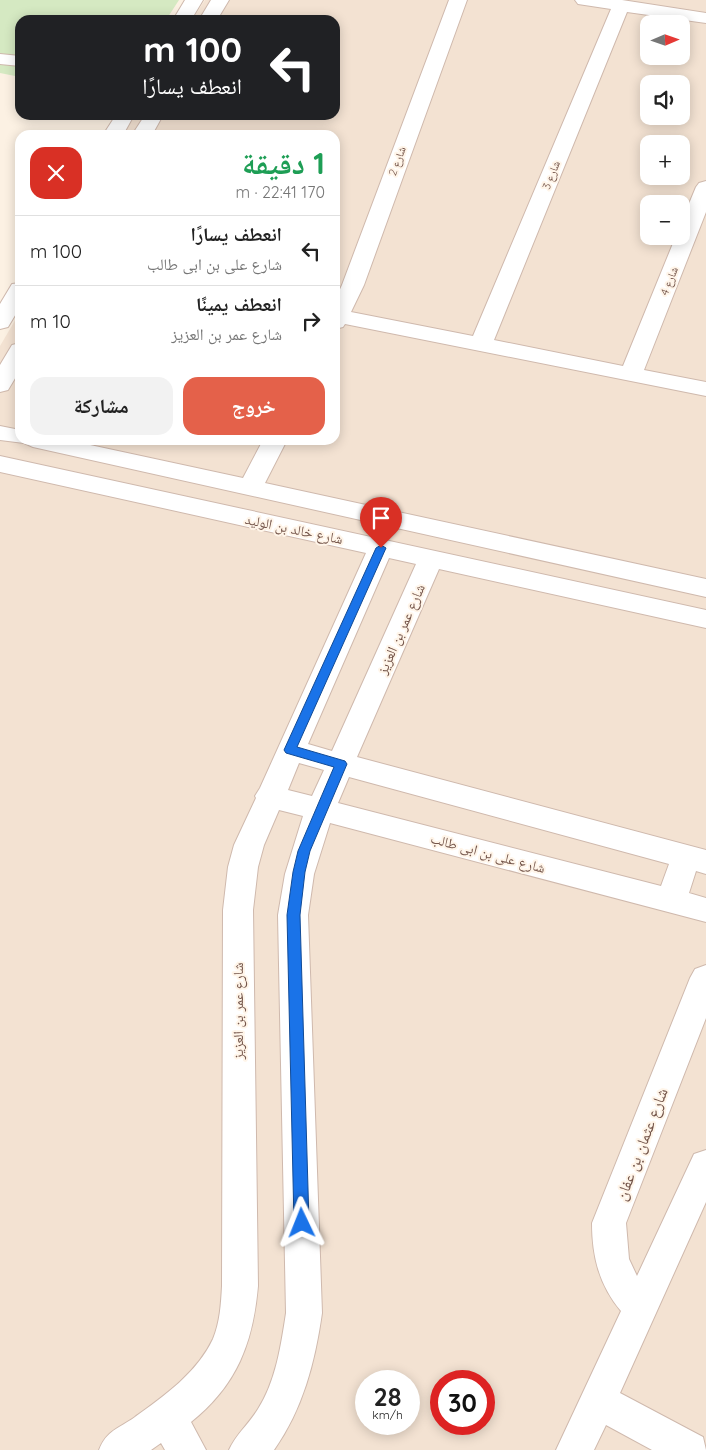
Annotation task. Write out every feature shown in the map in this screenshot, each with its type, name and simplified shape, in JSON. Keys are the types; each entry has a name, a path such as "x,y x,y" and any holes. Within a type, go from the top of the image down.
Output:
{"street":[{"path":"185,15 194,0"},
{"path":"211,15 220,0"},
{"name":"شارع 2","path":"340,312 352,285 458,0"},
{"path":"584,0 706,18"},
{"name":"شارع 3","path":"481,344 620,5"},
{"path":"0,59 15,60"},
{"name":"شارع 4","path":"631,374 706,187"},
{"path":"0,322 15,297"},
{"path":"340,320 481,344 706,390"},
{"path":"0,385 15,359"},
{"path":"0,433 15,436"},
{"path":"56,445 706,588"},
{"path":"250,488 272,445"},
{"name":"شارع خالد بن الوليد","path":"0,464 706,619"},
{"name":"شارع عمر بن العزيز","path":"118,1450 167,1418 209,1381 231,1344 237,1325 240,1295 238,910 243,867 248,845 269,796 381,548"},
{"name":"شارع عمر بن العزيز","path":"248,1450 256,1443 276,1412 291,1380 300,1346 304,1313 293,915 299,872 304,851 320,810 432,559"},
{"path":"290,750 696,859 671,901"},
{"name":"شارع على بن ابى طالب","path":"269,796 706,910"},
{"name":"شارع عثمان بن عفان","path":"642,1307 629,1295 618,1278 611,1260 608,1242 609,1223 706,978"},
{"path":"576,1450 706,1165"},
{"path":"598,1401 690,1450"},
{"path":"167,1418 187,1450"}],"shaded area":[{"path":"205,0 706,0 706,1450 0,1450 0,346 15,320 15,445 340,445 340,130 126,130 132,120 340,120 340,15 195,15"}],"green space":[{"path":"0,0 179,0 169,15 15,15 15,76 0,73"}],"route":[{"path":"302,1223 293,915 304,851 341,764 290,750 381,548"}]}
